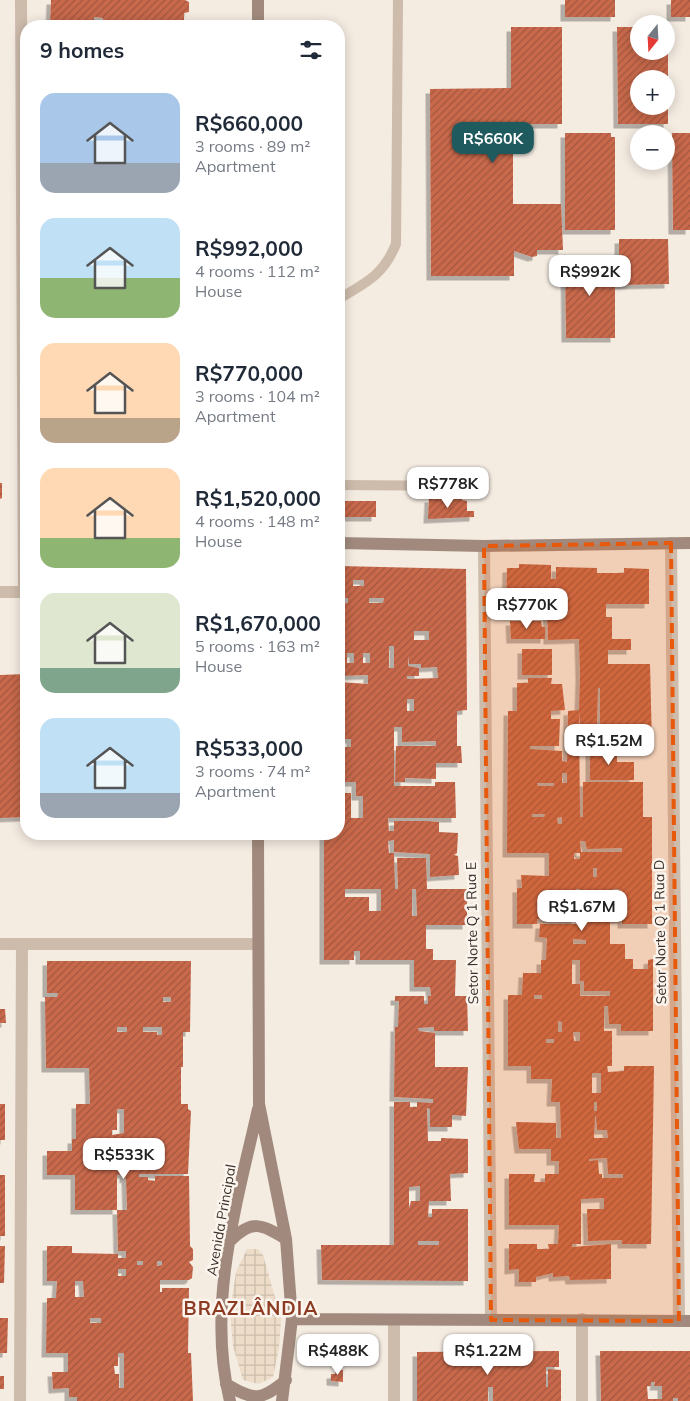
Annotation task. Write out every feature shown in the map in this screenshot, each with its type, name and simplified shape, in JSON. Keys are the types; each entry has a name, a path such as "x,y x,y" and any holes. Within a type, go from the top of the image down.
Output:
{"street":[{"path":"21,0 21,20"},
{"path":"258,0 258,20"},
{"path":"345,543 484,546 690,543"},
{"name":"Setor Norte Q 1 Rua D","path":"672,543 684,1321"},
{"name":"Setor Norte Q 1 Rua E","path":"484,546 491,1320"},
{"path":"0,592 20,592"},
{"path":"258,840 259,1104 286,1239 292,1319 282,1401"},
{"path":"0,944 258,944"},
{"path":"20,1401 22,944"},
{"name":"Avenida Principal","path":"230,1401 226,1384 221,1316 230,1242 259,1104"},
{"path":"230,1242 243,1228 255,1225 266,1227 286,1239"},
{"path":"292,1319 684,1321"},
{"path":"582,1319 582,1401"},
{"path":"394,1320 394,1401"},
{"path":"226,1384 245,1398 258,1399 270,1397 286,1380"}],"lane":[{"path":"345,295 377,275 389,262 396,244 398,0"},
{"path":"345,485 473,486"}],"highlighted area":[{"path":"671,543 679,1321 491,1320 484,546"}],"shaded area":[{"path":"247,1249 258,1249 263,1255 281,1319 279,1348 273,1377 259,1384 243,1380 233,1346 230,1313 236,1272"}],"building":[{"path":"51,0 185,0 189,2 189,12 184,13 184,20 103,20 103,18 94,17 94,20 50,20"},
{"path":"565,0 615,0 615,17 565,17"},
{"path":"671,0 690,0 690,17 675,17 675,15 671,15"},
{"path":"511,27 562,27 562,124 513,124 513,204 561,204 563,250 537,250 537,256 532,257 514,251 514,276 431,276 430,89 511,88"},
{"path":"617,27 630,27 630,60 668,60 668,70 630,70 630,115 668,115 668,124 618,124"},
{"path":"565,133 611,133 611,137 615,137 615,230 565,230"},
{"path":"675,133 690,133 690,230 673,230 672,170 675,170"},
{"path":"619,239 668,239 669,284 619,285"},
{"path":"565,257 615,257 615,338 566,338"},
{"path":"0,483 2,483 2,498 0,499"},
{"path":"429,498 462,498 462,500 467,501 467,511 474,511 474,517 428,519"},
{"path":"345,501 376,501 376,517 345,517"},
{"path":"519,564 551,565 551,579 556,579 556,567 597,568 597,573 624,573 624,568 649,569 649,604 606,604 606,617 612,617 612,639 631,639 631,650 608,650 608,664 650,664 652,746 607,746 607,737 600,737 600,730 597,731 598,746 582,746 579,711 580,817 583,817 583,782 643,782 643,817 652,817 652,924 622,924 622,919 611,919 610,944 625,944 625,959 633,959 633,969 648,969 648,960 653,959 653,1031 621,1031 621,1024 609,1024 608,1006 604,1006 604,1031 612,1031 612,1066 607,1066 608,1072 624,1071 624,1066 654,1066 651,1244 622,1244 622,1240 588,1241 587,1209 604,1209 604,1198 581,1199 581,1244 572,1244 572,1247 611,1244 611,1279 570,1280 569,1276 553,1277 553,1273 536,1277 536,1282 519,1282 519,1269 509,1270 509,1244 537,1244 537,1249 549,1249 548,1244 558,1244 559,1225 509,1225 509,1174 535,1174 534,1182 545,1182 545,1174 559,1174 559,1161 551,1161 551,1149 519,1149 516,1122 556,1123 556,1138 561,1138 560,1102 551,1102 552,1079 531,1079 531,1066 508,1066 508,995 522,995 523,973 541,973 541,960 546,960 547,938 539,937 540,924 580,924 580,910 593,910 593,903 580,903 580,889 576,889 576,920 537,919 537,924 517,924 517,888 522,888 521,875 549,876 549,853 507,853 508,711 517,711 517,683 528,683 528,678 552,678 551,684 562,684 565,710 551,711 551,719 560,719 559,746 530,746 530,749 562,751 562,761 567,762 568,711 579,710 580,675 579,639 548,640 547,604 506,604 507,568 519,568","holes":["598,688 600,688 600,724 597,724","562,773 567,773 567,783 562,783","537,783 554,783 554,786 538,786","532,814 545,814 544,817 532,817","562,817 562,824 558,824 557,818","580,841 585,841 587,849 622,848 622,852 581,852","574,853 580,853 580,859 574,859","593,868 597,868 597,877 593,877","613,889 619,889 619,897 614,897","573,939 586,940 586,944 573,944","572,960 580,960 580,981 584,981 584,991 610,991 610,996 580,996 580,984 572,984","534,995 542,995 542,999 534,999","558,1021 562,1022 562,1032 558,1032","573,1032 580,1032 580,1041 574,1041","546,1039 554,1039 554,1043 546,1043","592,1073 601,1073 601,1093 592,1093","594,1102 597,1102 597,1111 594,1111","595,1116 597,1130 607,1130 608,1138 594,1138","607,1158 608,1174 623,1174 623,1178 602,1178 602,1174 599,1174 598,1160 589,1161 589,1159"]},
{"path":"345,566 466,569 467,710 457,711 457,746 461,746 462,763 436,763 436,779 405,778 405,782 395,782 396,746 436,746 436,741 402,742 402,727 394,727 394,786 435,786 435,782 455,782 456,818 388,818 389,831 394,831 394,821 427,821 439,822 439,832 458,833 457,853 454,855 458,856 459,875 430,877 430,854 394,852 394,840 388,841 389,853 394,853 395,889 398,889 397,858 426,858 427,889 467,889 467,925 426,925 426,949 433,949 433,960 456,960 455,996 467,996 468,1031 434,1031 434,1027 418,1028 419,1031 435,1033 435,1067 468,1067 466,1116 452,1115 452,1127 430,1127 430,1109 427,1108 428,1141 441,1141 441,1138 468,1139 468,1173 450,1174 451,1201 429,1201 428,1217 432,1217 432,1209 468,1209 468,1281 322,1280 321,1245 394,1245 394,1102 410,1102 410,1107 417,1107 417,1102 433,1103 433,1099 394,1097 395,1027 398,1027 399,1001 395,1001 395,996 424,996 424,1004 428,1004 428,996 431,996 430,987 414,987 414,960 360,960 360,951 354,951 354,960 324,960 324,840 345,840 345,793 351,793 351,818 363,818 363,796 356,796 356,782 345,782 345,747 351,747 351,739 345,739 345,682 368,684 368,675 345,676 345,603 348,603 348,598 345,598","holes":["353,580 364,580 364,586 353,586","369,598 384,598 383,603 369,603","414,631 429,631 429,640 414,640","389,646 394,646 394,668 389,668","347,653 354,653 354,663 347,663","363,653 370,653 370,663 363,663","408,655 409,664 421,664 421,668 437,667 438,678 407,679 407,676 419,676 419,668 408,666","407,699 414,699 414,711 407,711","345,889 381,889 381,911 369,911 369,897 345,897","412,889 416,889 417,916 412,916","420,1186 420,1201 411,1201 409,1209 409,1187","418,1241 439,1241 439,1245 418,1245"]},
{"path":"510,621 541,621 542,627 545,627 545,639 511,639"},
{"path":"522,649 552,649 552,675 522,675"},
{"path":"20,674 20,817 0,818 0,675"},
{"path":"590,749 617,749 617,762 634,762 634,780 590,780"},
{"path":"47,961 191,961 190,1032 183,1032 183,1067 181,1067 181,1104 188,1104 188,1109 191,1111 188,1174 139,1174 139,1177 148,1177 148,1180 155,1181 155,1176 189,1176 190,1246 193,1249 193,1260 189,1262 193,1267 192,1278 189,1280 160,1280 160,1292 162,1292 162,1288 189,1288 188,1353 191,1353 193,1401 77,1401 77,1397 69,1397 69,1388 53,1389 52,1372 68,1372 68,1353 46,1353 47,1298 56,1298 57,1281 47,1281 47,1246 72,1246 72,1253 118,1254 118,1258 126,1258 126,1251 118,1251 117,1210 75,1210 75,1175 47,1175 47,1151 72,1151 72,1139 76,1139 76,1104 90,1104 89,1068 46,1068 45,997 57,997 58,993 47,993","holes":["163,997 171,997 171,1002 163,1002","117,1027 127,1027 127,1032 117,1032","143,1027 162,1027 162,1035 157,1035 157,1032 143,1032","117,1109 124,1109 124,1133 112,1135 112,1130 117,1130","113,1150 117,1150 117,1161 113,1161","124,1174 124,1179 126,1178 127,1210 117,1210 117,1175","137,1261 143,1261 143,1265 137,1265","157,1261 162,1261 162,1265 157,1266","118,1269 126,1269 126,1276 118,1276","75,1281 83,1281 84,1297 75,1297","90,1318 101,1318 101,1323 90,1323","118,1353 124,1353 124,1388 119,1388 119,1374 115,1374 114,1366 118,1366"]},
{"path":"0,1009 5,1009 6,1023 0,1023"},
{"path":"0,1104 5,1104 5,1140 0,1140"},
{"path":"0,1175 5,1175 5,1236 0,1236"},
{"path":"0,1246 5,1246 4,1283 0,1283"},
{"path":"0,1318 8,1318 7,1353 0,1353"},
{"path":"559,1351 559,1367 546,1367 546,1387 548,1387 548,1369 561,1370 561,1401 493,1401 493,1387 488,1387 488,1401 417,1401 417,1352"},
{"path":"600,1351 690,1351 690,1401 678,1401 678,1398 673,1398 673,1401 601,1401","holes":["651,1382 655,1382 654,1386 662,1386 662,1399 648,1399 647,1386 651,1386"]},
{"path":"336,1370 343,1370 343,1382 331,1381 331,1374 335,1374"},
{"path":"0,1376 4,1376 4,1389 0,1389"}],"district":[{"name":"BRAZLÂNDIA","path":"251,1308"}]}
